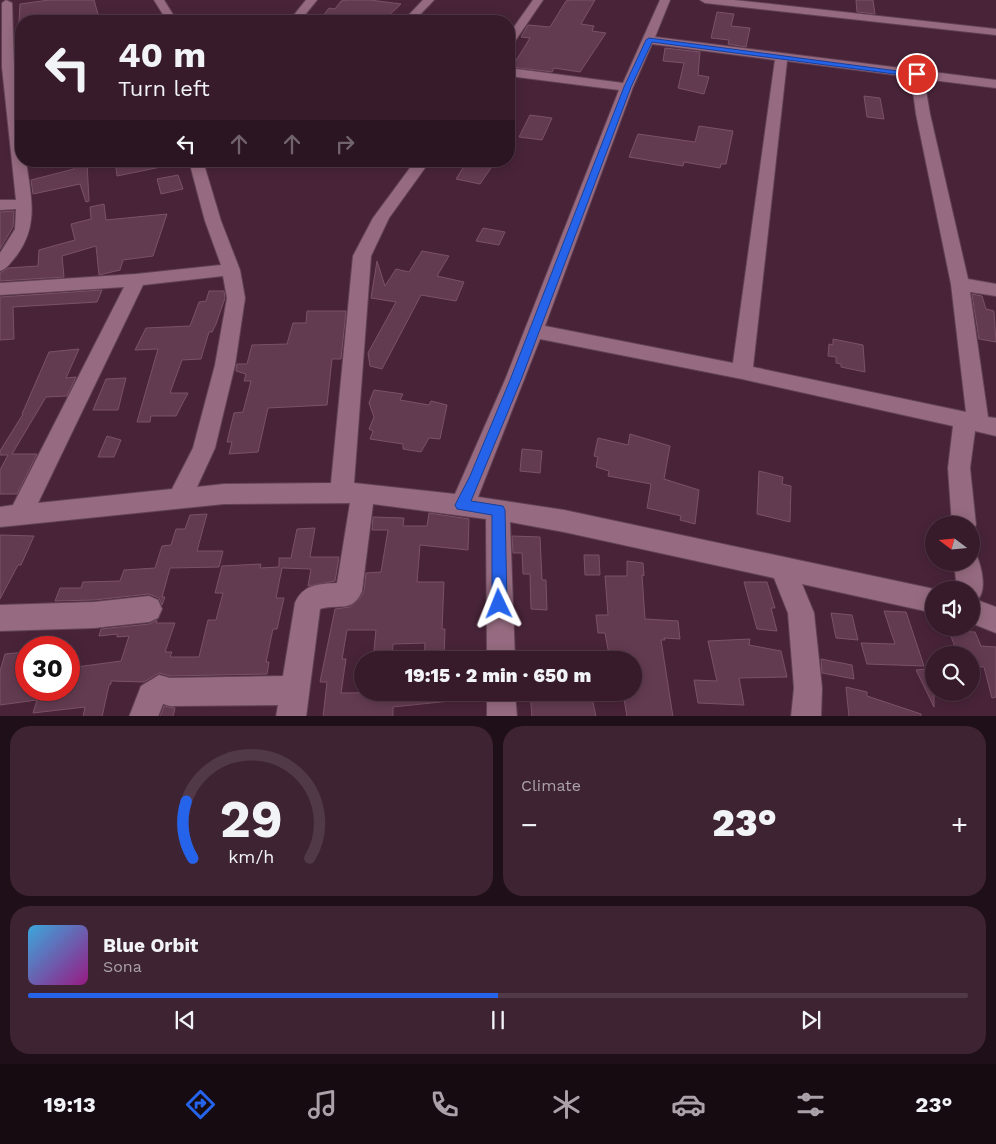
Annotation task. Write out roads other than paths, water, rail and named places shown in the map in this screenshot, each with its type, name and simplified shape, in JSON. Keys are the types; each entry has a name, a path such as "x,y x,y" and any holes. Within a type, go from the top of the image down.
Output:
{"street":[{"path":"159,0 168,15"},
{"path":"299,15 312,0"},
{"path":"414,15 429,0"},
{"path":"515,31 538,0"},
{"path":"462,505 476,476 534,331 627,87 665,0"},
{"path":"705,0 996,32"},
{"path":"4,3 8,68 15,128"},
{"path":"649,40 996,84"},
{"path":"742,372 781,57"},
{"path":"515,73 627,87"},
{"path":"917,74 923,114 960,284 980,424 959,468 963,516"},
{"path":"0,265 14,247 23,229 24,204 20,167"},
{"path":"180,498 204,448 225,365 236,298 231,270 213,221 198,167"},
{"path":"143,716 151,696 159,690 293,703 308,602 317,596 344,596 348,591 362,256 367,242 382,217 419,167"},
{"path":"0,205 24,204"},
{"path":"0,289 136,280 231,270"},
{"path":"10,516 136,280"},
{"path":"960,284 996,290"},
{"path":"534,331 742,372 980,424"},
{"path":"10,516 224,494 353,493 462,505 564,521 925,599"},
{"path":"498,510 501,651"},
{"path":"782,567 801,613 808,688 806,716"},
{"path":"0,618 94,615 149,609"},
{"path":"980,613 996,620"},
{"path":"501,701 502,716"}]}
